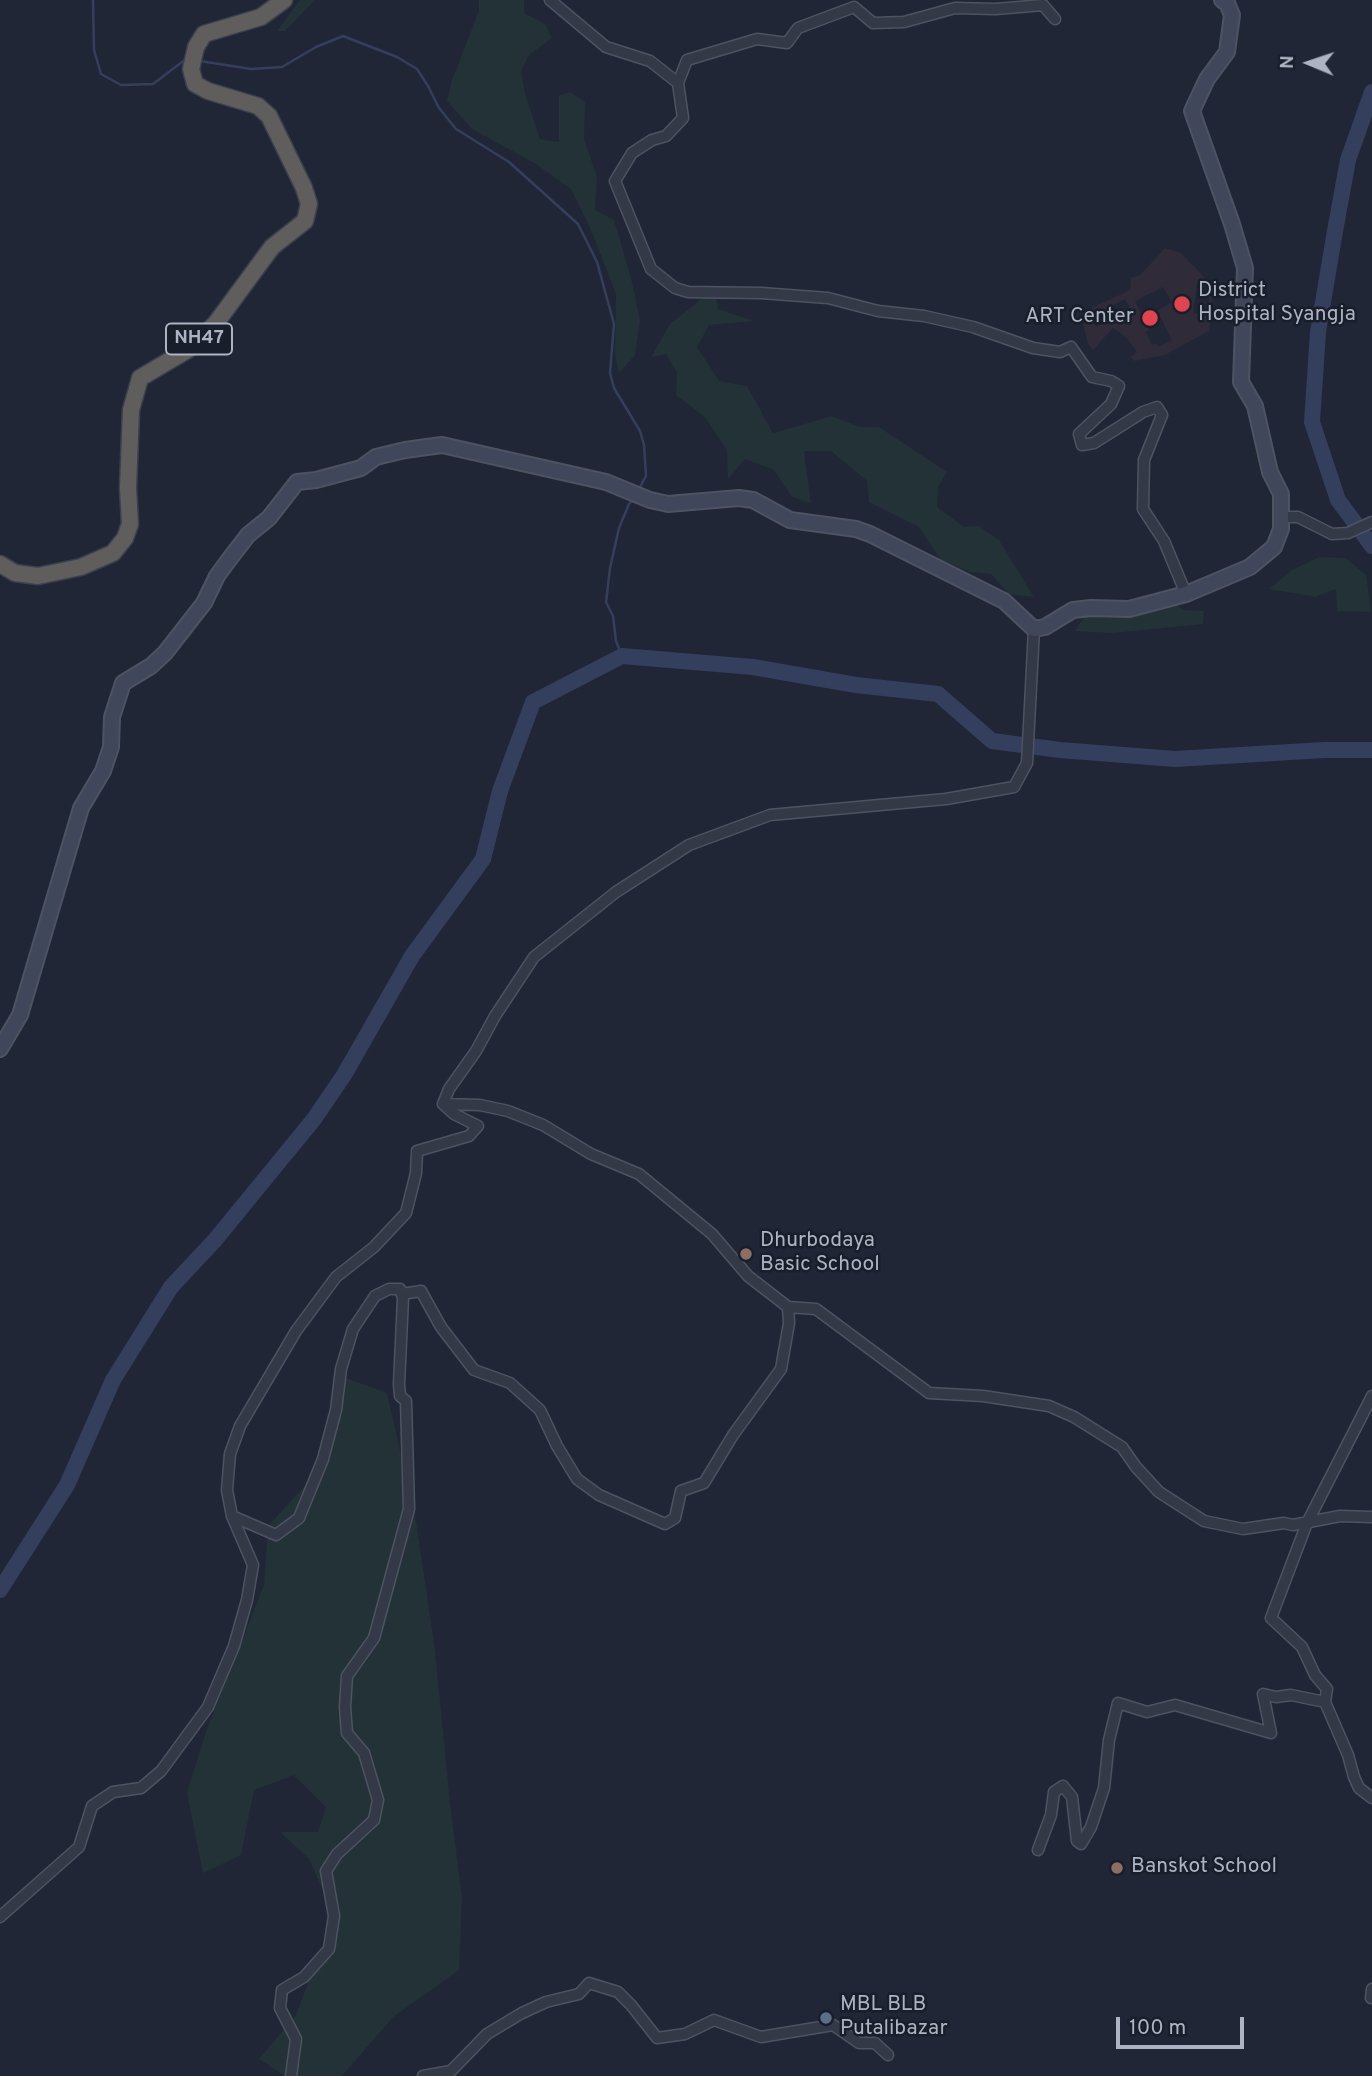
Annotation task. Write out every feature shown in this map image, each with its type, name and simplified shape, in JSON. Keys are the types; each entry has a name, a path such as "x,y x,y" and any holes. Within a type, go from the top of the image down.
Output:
{"highway":[{"name":"NH47","path":"0,564 15,573 38,576 81,567 113,553 125,538 130,524 128,488 131,410 140,378 189,349 216,323 272,247 305,221 309,204 304,188 269,116 258,106 208,91 195,84 191,69 196,47 204,34 261,17 284,0"}],"main road":[{"path":"0,1049 20,1015 29,989 81,808 103,771 111,747 112,717 123,683 151,667 165,653 204,603 217,576 231,556 247,536 269,518 297,482 361,468 376,457 386,454 442,445 606,482 650,500 668,503 739,498 753,500 790,520 856,529 934,568 970,582 1004,601 1035,633 1073,610 1129,609 1186,594 1250,567 1274,547 1281,529 1282,494 1270,472 1255,407 1241,382 1245,268 1192,111 1207,79 1227,52 1232,15 1227,3 1222,0"}],"street":[{"path":"551,0 606,47 650,61 678,83"},
{"path":"1055,19 1043,5 996,9 955,8 904,22 873,23 854,7 798,28 787,43 757,39 687,60 678,83 683,118 666,136 652,140 632,153 615,181 651,269 675,288 688,292 761,293 828,298 878,311 924,316 972,327 1033,348 1060,352 1071,347 1092,377 1111,381 1119,386 1111,404 1079,434 1082,445 1094,443 1143,412 1157,407 1162,415 1144,460 1143,509 1164,541 1186,594"},
{"path":"1282,517 1298,517 1332,534 1348,533 1372,522"},
{"path":"443,1104 449,1089 476,1051 495,1016 534,957 616,892 689,845 770,815 946,799 1014,787 1027,763 1035,633"},
{"path":"443,1104 481,1105 508,1111 542,1125 591,1154 639,1174 712,1234 748,1276 789,1307 816,1309 929,1393 983,1396 1049,1406 1074,1417 1122,1447 1159,1492 1205,1521 1243,1529 1284,1523 1293,1525 1340,1516 1372,1517"},
{"path":"0,1917 79,1847 92,1806 113,1792 141,1788 161,1771 208,1707 234,1646 247,1600 253,1565 232,1516 227,1490 230,1454 240,1426 296,1331 336,1277 374,1247 406,1213 416,1173 417,1151 469,1136 478,1126 454,1114 443,1104"},
{"path":"232,1516 276,1535 299,1518 323,1459 336,1410 341,1369 353,1329 375,1296 389,1289 400,1289 399,1384 400,1396 406,1401 410,1509 374,1639 347,1676 345,1707 347,1733 364,1753 378,1800 374,1820 337,1854 326,1871 334,1916 330,1949 304,1977 282,1990 280,2008 296,2039 291,2076"},
{"path":"402,1294 421,1291 441,1327 474,1370 510,1383 540,1410 577,1479 599,1495 665,1524 674,1518 681,1491 704,1483 733,1435 781,1369 789,1307"},
{"path":"1372,1395 1307,1523 1271,1618 1302,1647 1315,1675 1327,1689 1325,1702 1348,1755 1353,1777 1359,1788 1372,1798"},
{"path":"1038,1850 1051,1815 1054,1792 1063,1786 1072,1797 1077,1841 1081,1844 1091,1827 1104,1788 1109,1740 1118,1703 1147,1712 1175,1704 1271,1733 1263,1694 1276,1697 1292,1695 1325,1702"},
{"path":"423,2076 451,2071 487,2034 546,2002 579,1994 589,1983 618,1992 656,2038 685,2034 714,2020 761,2037 833,2025 859,2043 875,2043 888,2055"}],"shaded area":[{"path":"300,0 315,0 285,31 277,31"},
{"path":"479,0 524,0 524,13 545,24 552,38 529,55 521,71 525,94 540,139 559,142 559,96 570,92 585,102 584,139 597,177 595,210 614,220 640,320 635,355 619,373 615,354 616,294 591,230 571,189 536,164 472,129 447,101 452,80 479,11"},
{"name":"District Hospital Syangja","path":"1165,248 1181,253 1214,287 1209,331 1165,355 1135,361 1130,357 1137,352 1126,337 1113,328 1093,350 1088,344 1081,313 1130,290 1131,278 1140,275","holes":["1197,285 1211,287 1207,315 1193,313","1163,287 1172,302 1157,311 1172,340 1158,347 1156,343 1152,345 1146,332 1149,330 1135,301","1125,299 1131,310 1096,327 1091,317"]},
{"path":"714,289 718,309 754,321 709,325 697,347 719,381 747,386 773,433 832,416 859,427 879,427 947,472 938,487 937,507 964,527 979,526 999,540 1034,597 1009,594 991,574 971,572 941,560 919,527 869,502 867,481 831,451 804,451 811,504 791,496 774,470 745,459 728,479 727,450 705,417 676,395 677,373 666,354 651,357 670,324"},
{"path":"1319,557 1346,558 1366,575 1371,612 1337,611 1336,589 1315,597 1269,589 1292,570"},
{"path":"1172,599 1182,610 1204,611 1203,624 1112,633 1075,631 1086,614"},
{"path":"341,1376 387,1393 416,1521 435,1650 462,1898 459,1970 393,2017 342,2076 285,2076 259,2059 296,2015 326,1936 329,1904 309,1859 280,1832 318,1832 326,1807 294,1775 254,1790 241,1855 203,1873 187,1792 207,1729 264,1585 268,1526 313,1477"}],"waterway":[{"path":"93,0 94,50 101,74 121,85 153,84 186,59"},
{"path":"200,61 251,69 282,67 316,47 343,36 397,57 417,69 439,108 456,129 509,162 578,224 597,262 614,324 610,373 614,388 640,431 644,445 646,476 639,489"},
{"path":"1372,92 1348,160 1335,231 1318,332 1312,422 1338,500 1372,546"},
{"path":"622,656 616,641 613,616 606,602 619,528 634,498"},
{"path":"0,1590 67,1485 113,1380 171,1287 215,1240 314,1119 344,1075 412,956 483,859 500,791 533,702 622,656 753,667 856,685 938,694 992,741 1060,750 1175,759 1324,750 1372,750"}],"place":[{"name":"District Hospital Syangja","path":"1182,304"},
{"name":"ART Center","path":"1150,318"},
{"name":"Dhurbodaya Basic School","path":"746,1254"},
{"name":"Banskot School","path":"1117,1868"},
{"name":"MBL BLB Putalibazar","path":"826,2018"}]}
